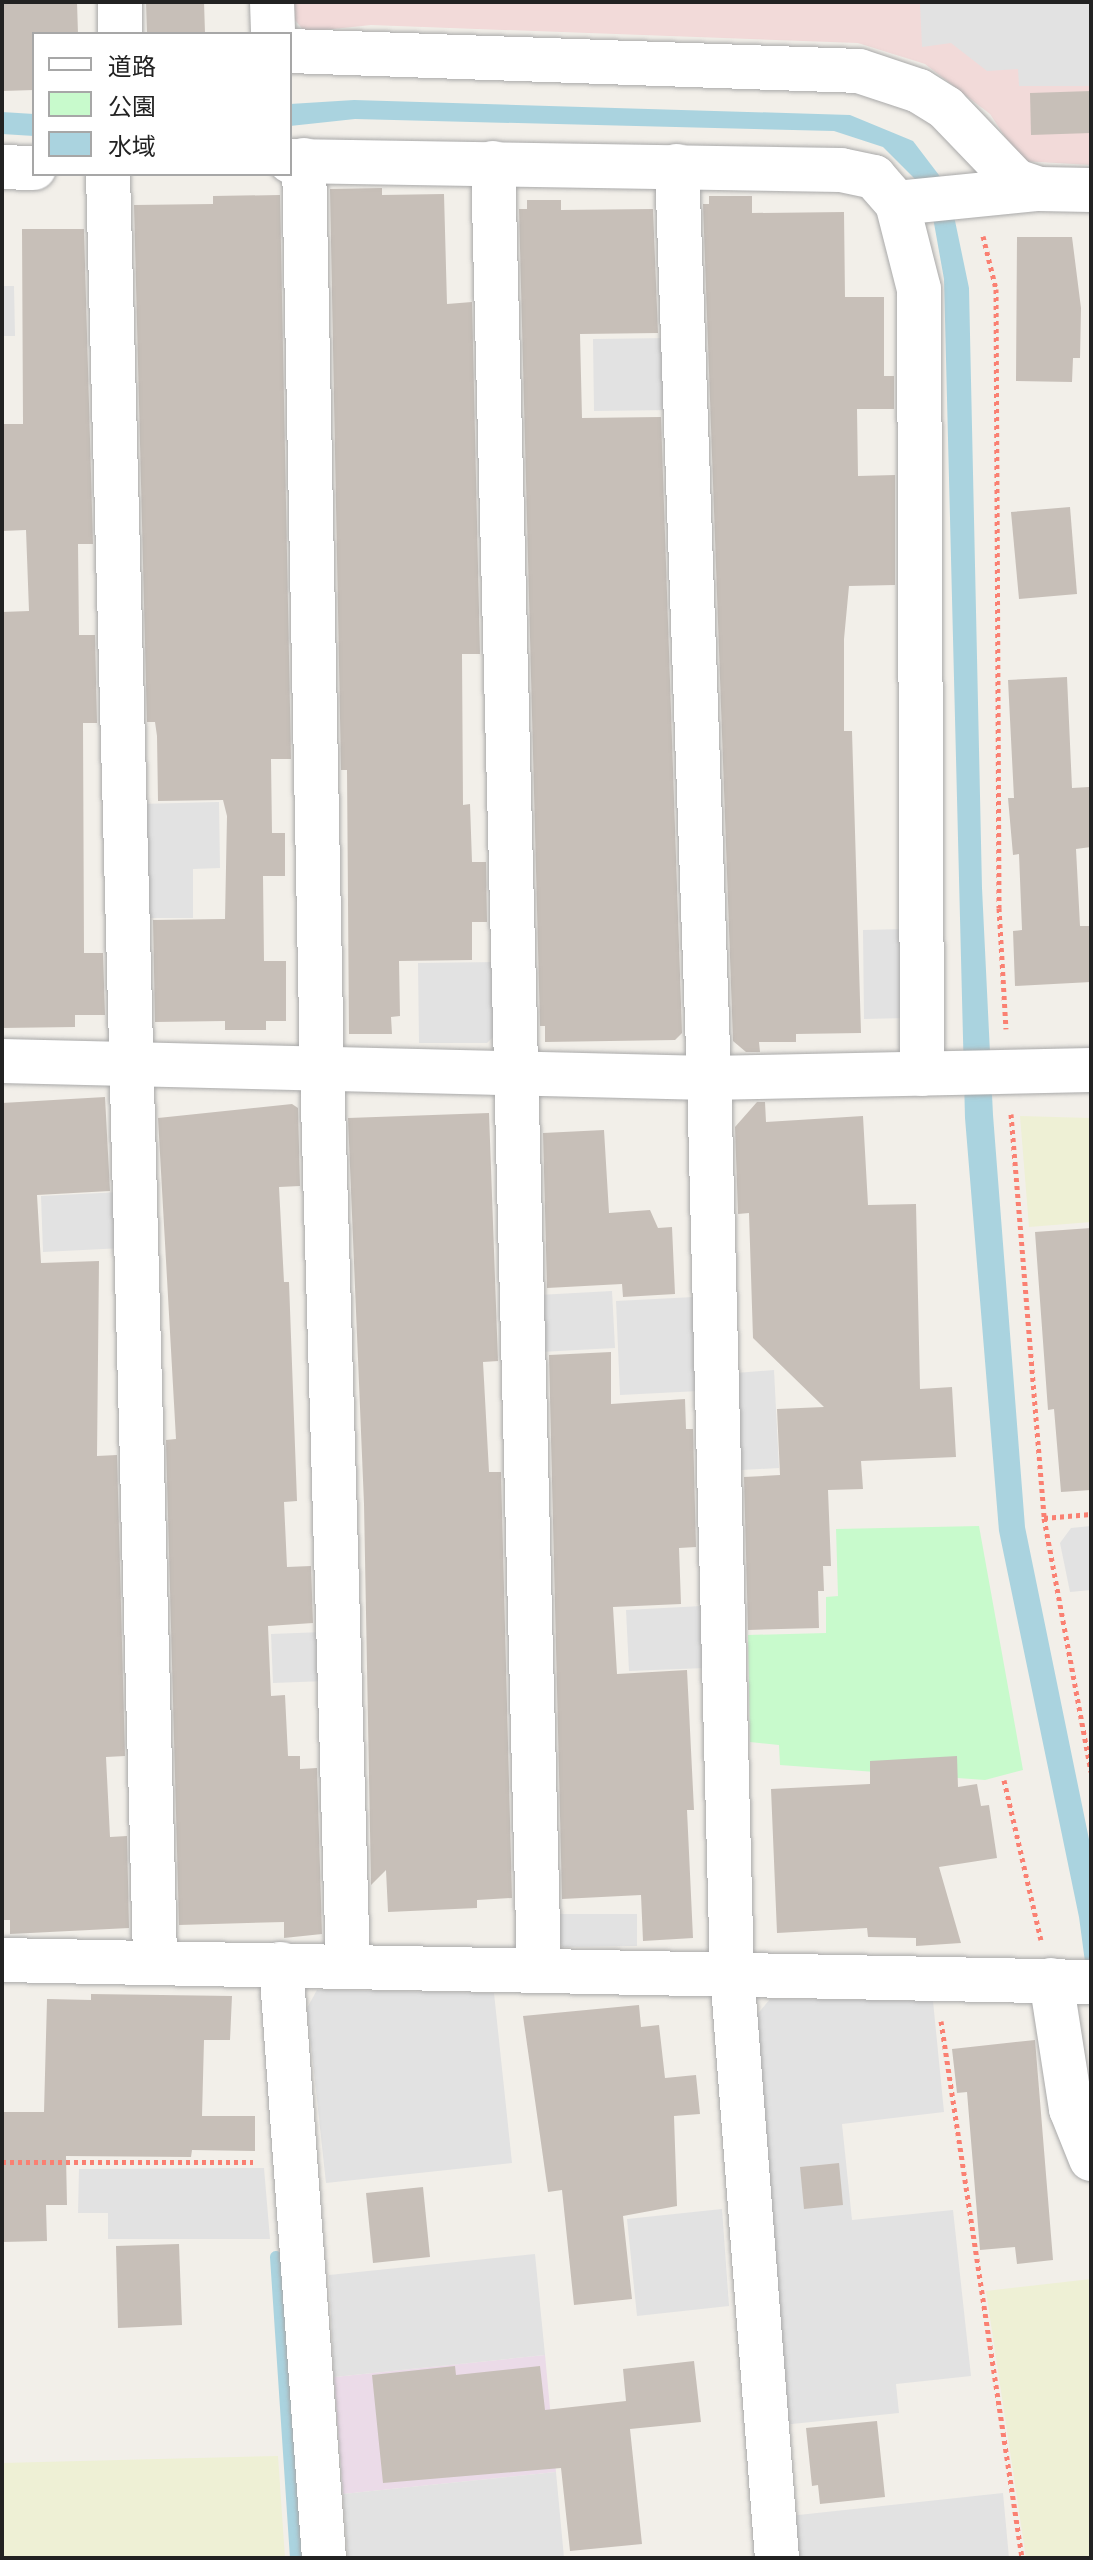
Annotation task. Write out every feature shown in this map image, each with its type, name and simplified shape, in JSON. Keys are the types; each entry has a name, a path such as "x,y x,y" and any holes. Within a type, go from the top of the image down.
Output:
{"street":[{"path":"120,2 120,32"},
{"path":"272,2 273,32"},
{"path":"292,51 859,71 919,91 946,108 969,128 998,168 1039,189"},
{"path":"348,1965 297,160 841,170 874,177 904,202 919,289 932,1074"},
{"path":"493,163 539,1969"},
{"path":"677,166 709,1078 732,1972 777,2558"},
{"path":"2,167 32,168"},
{"path":"108,176 155,1962"},
{"path":"904,202 964,193 1091,190"},
{"path":"2,1061 709,1078 1091,1070"},
{"path":"2,1960 1070,1981 1071,2109 1091,2159"},
{"path":"281,1964 324,2558"}],"path":[{"path":"964,193 996,289 999,908 1003,1072 1044,1518 1091,1772"},
{"path":"1044,1518 1091,1514"},
{"path":"1004,1780 1070,1981"},
{"path":"934,1976 1022,2558"},
{"path":"2,2162 295,2161"}],"shaded area":[{"path":"294,2 1091,2 1091,165 1021,161 990,114 925,64 858,43 371,25 305,32 295,20"},
{"path":"920,2 1091,2 1091,86 1019,86 1018,69 987,71 951,43 922,47"},
{"path":"2,286 14,286 15,336 2,336"},
{"path":"670,338 670,410 594,411 593,339"},
{"path":"219,802 220,868 193,869 193,918 141,918 140,804"},
{"path":"904,929 906,1018 864,1019 863,930"},
{"path":"498,962 499,1031 487,1043 419,1043 418,963"},
{"path":"121,1192 123,1248 43,1252 41,1196"},
{"path":"612,1291 615,1348 540,1352 538,1295"},
{"path":"694,1297 699,1391 620,1395 616,1301"},
{"path":"774,1370 779,1468 741,1470 736,1373"},
{"path":"1091,1526 1091,1590 1070,1592 1060,1543 1071,1528"},
{"path":"702,1606 705,1668 629,1671 626,1610"},
{"path":"323,1632 326,1681 273,1683 271,1634"},
{"path":"554,1914 637,1914 637,1946 563,1947 554,1938"},
{"path":"317,1990 494,1993 512,2163 326,2183 307,2008"},
{"path":"770,1999 933,2001 944,2112 842,2124 852,2220 953,2210 971,2376 896,2384 899,2413 782,2425 747,2027"},
{"path":"264,2168 270,2239 108,2239 108,2213 78,2213 79,2169"},
{"path":"722,2209 729,2306 637,2316 627,2219"},
{"path":"535,2254 545,2355 334,2377 329,2275"},
{"path":"545,2355 556,2472 343,2494 334,2377"},
{"path":"556,2472 564,2558 348,2558 343,2494"},
{"path":"1003,2493 1009,2558 793,2558 789,2516"}],"green space":[{"path":"1020,1116 1091,1118 1091,1222 1029,1227"},
{"path":"979,1526 1023,1770 985,1780 780,1765 779,1745 750,1742 748,1635 826,1633 826,1597 838,1596 836,1529"},
{"path":"1091,2279 1091,2558 1026,2558 986,2291"},
{"path":"278,2456 285,2558 2,2558 2,2463"}],"water":[{"path":"354,100 850,115 913,141 948,187 969,288 982,888 993,1115 1025,1527 1091,1849 1091,2007 1079,1917 999,1531 965,1118 944,279 932,212 916,180 883,147 834,131 355,119 292,126 292,104"},
{"path":"2,112 32,114 32,136 2,134"}],"building":[{"path":"2,2 77,2 78,32 32,32 32,90 2,91"},
{"path":"146,2 204,2 205,32 147,32"},
{"path":"1091,91 1091,133 1031,135 1030,93"},
{"path":"382,188 382,195 444,194 447,304 472,302 480,654 462,654 463,805 470,804 472,862 486,862 487,922 472,922 472,960 399,961 400,1016 391,1017 392,1034 349,1034 347,770 341,770 330,189"},
{"path":"280,195 291,759 271,759 272,833 285,833 285,876 263,876 264,961 286,961 286,1021 266,1021 266,1030 225,1030 225,1021 155,1022 153,920 225,919 227,816 223,800 158,801 157,736 155,722 147,722 134,205 213,204 213,196"},
{"path":"709,196 752,196 752,213 844,212 845,297 884,297 884,376 894,376 894,409 857,409 858,476 895,475 895,585 849,586 844,639 844,731 852,731 861,1033 796,1034 796,1042 759,1042 760,1052 746,1052 733,1041 703,204 709,204"},
{"path":"527,200 561,200 561,210 653,209 658,333 580,334 582,418 661,417 682,1033 675,1040 545,1042 545,1026 540,1026 519,209 527,209"},
{"path":"22,229 84,229 93,544 78,544 79,635 95,635 97,723 83,723 84,953 103,953 105,1015 75,1015 75,1027 2,1028 2,612 29,611 26,530 2,531 2,424 23,424"},
{"path":"1017,237 1072,237 1081,308 1080,358 1073,358 1072,382 1016,381"},
{"path":"1070,507 1077,594 1019,599 1011,512"},
{"path":"1067,677 1072,788 1089,787 1091,847 1076,849 1080,926 1091,926 1091,982 1015,986 1013,931 1022,930 1019,854 1013,855 1008,798 1014,798 1008,680"},
{"path":"105,1097 110,1191 37,1195 41,1263 99,1261 97,1456 117,1455 125,1756 106,1757 110,1837 127,1836 129,1928 10,1934 10,1920 2,1920 2,1103"},
{"path":"757,1102 765,1102 766,1122 863,1116 868,1205 916,1204 920,1389 952,1387 956,1457 861,1461 863,1489 828,1490 831,1566 823,1566 824,1591 818,1591 819,1628 748,1630 744,1477 780,1475 777,1409 824,1407 753,1338 749,1213 738,1214 735,1127"},
{"path":"292,1104 298,1108 300,1186 279,1187 284,1282 289,1282 297,1501 284,1502 287,1567 311,1566 313,1623 268,1626 271,1696 285,1695 288,1756 300,1756 300,1769 317,1768 322,1934 284,1938 284,1922 179,1925 166,1440 176,1439 158,1118"},
{"path":"489,1113 498,1361 483,1362 489,1472 501,1472 512,1898 477,1900 477,1908 388,1912 386,1870 371,1885 364,1504 348,1118"},
{"path":"604,1130 609,1213 650,1210 658,1228 672,1227 675,1294 623,1297 622,1284 547,1288 543,1133"},
{"path":"1091,1228 1091,1490 1061,1492 1054,1409 1048,1410 1035,1232"},
{"path":"611,1352 611,1404 685,1399 686,1429 693,1429 696,1547 679,1548 681,1604 613,1607 617,1674 687,1670 694,1810 687,1810 693,1938 643,1941 641,1895 562,1899 549,1355"},
{"path":"957,1756 958,1787 977,1784 981,1806 989,1805 997,1858 939,1867 961,1943 916,1946 916,1938 868,1937 867,1928 777,1933 771,1789 870,1784 870,1761"},
{"path":"91,1994 232,1996 230,2040 204,2040 202,2116 255,2116 255,2151 192,2150 191,2157 66,2156 67,2205 46,2205 47,2241 2,2242 2,2112 44,2112 47,1999 91,2000"},
{"path":"639,2005 641,2027 659,2025 665,2078 696,2075 700,2114 674,2116 677,2206 623,2216 632,2299 574,2305 562,2190 548,2192 523,2016"},
{"path":"1035,2040 1053,2260 1017,2264 1015,2247 980,2250 967,2092 957,2093 952,2049"},
{"path":"839,2163 843,2205 804,2209 800,2167"},
{"path":"423,2187 430,2257 373,2263 366,2193"},
{"path":"179,2244 182,2325 118,2328 116,2246"},
{"path":"694,2361 701,2422 630,2429 642,2544 570,2551 561,2468 383,2483 372,2375 455,2366 456,2375 540,2366 545,2410 626,2401 623,2369"},
{"path":"877,2421 885,2497 820,2504 818,2485 812,2486 806,2428"}],"waterway":[{"path":"276,2257 296,2558"}]}
